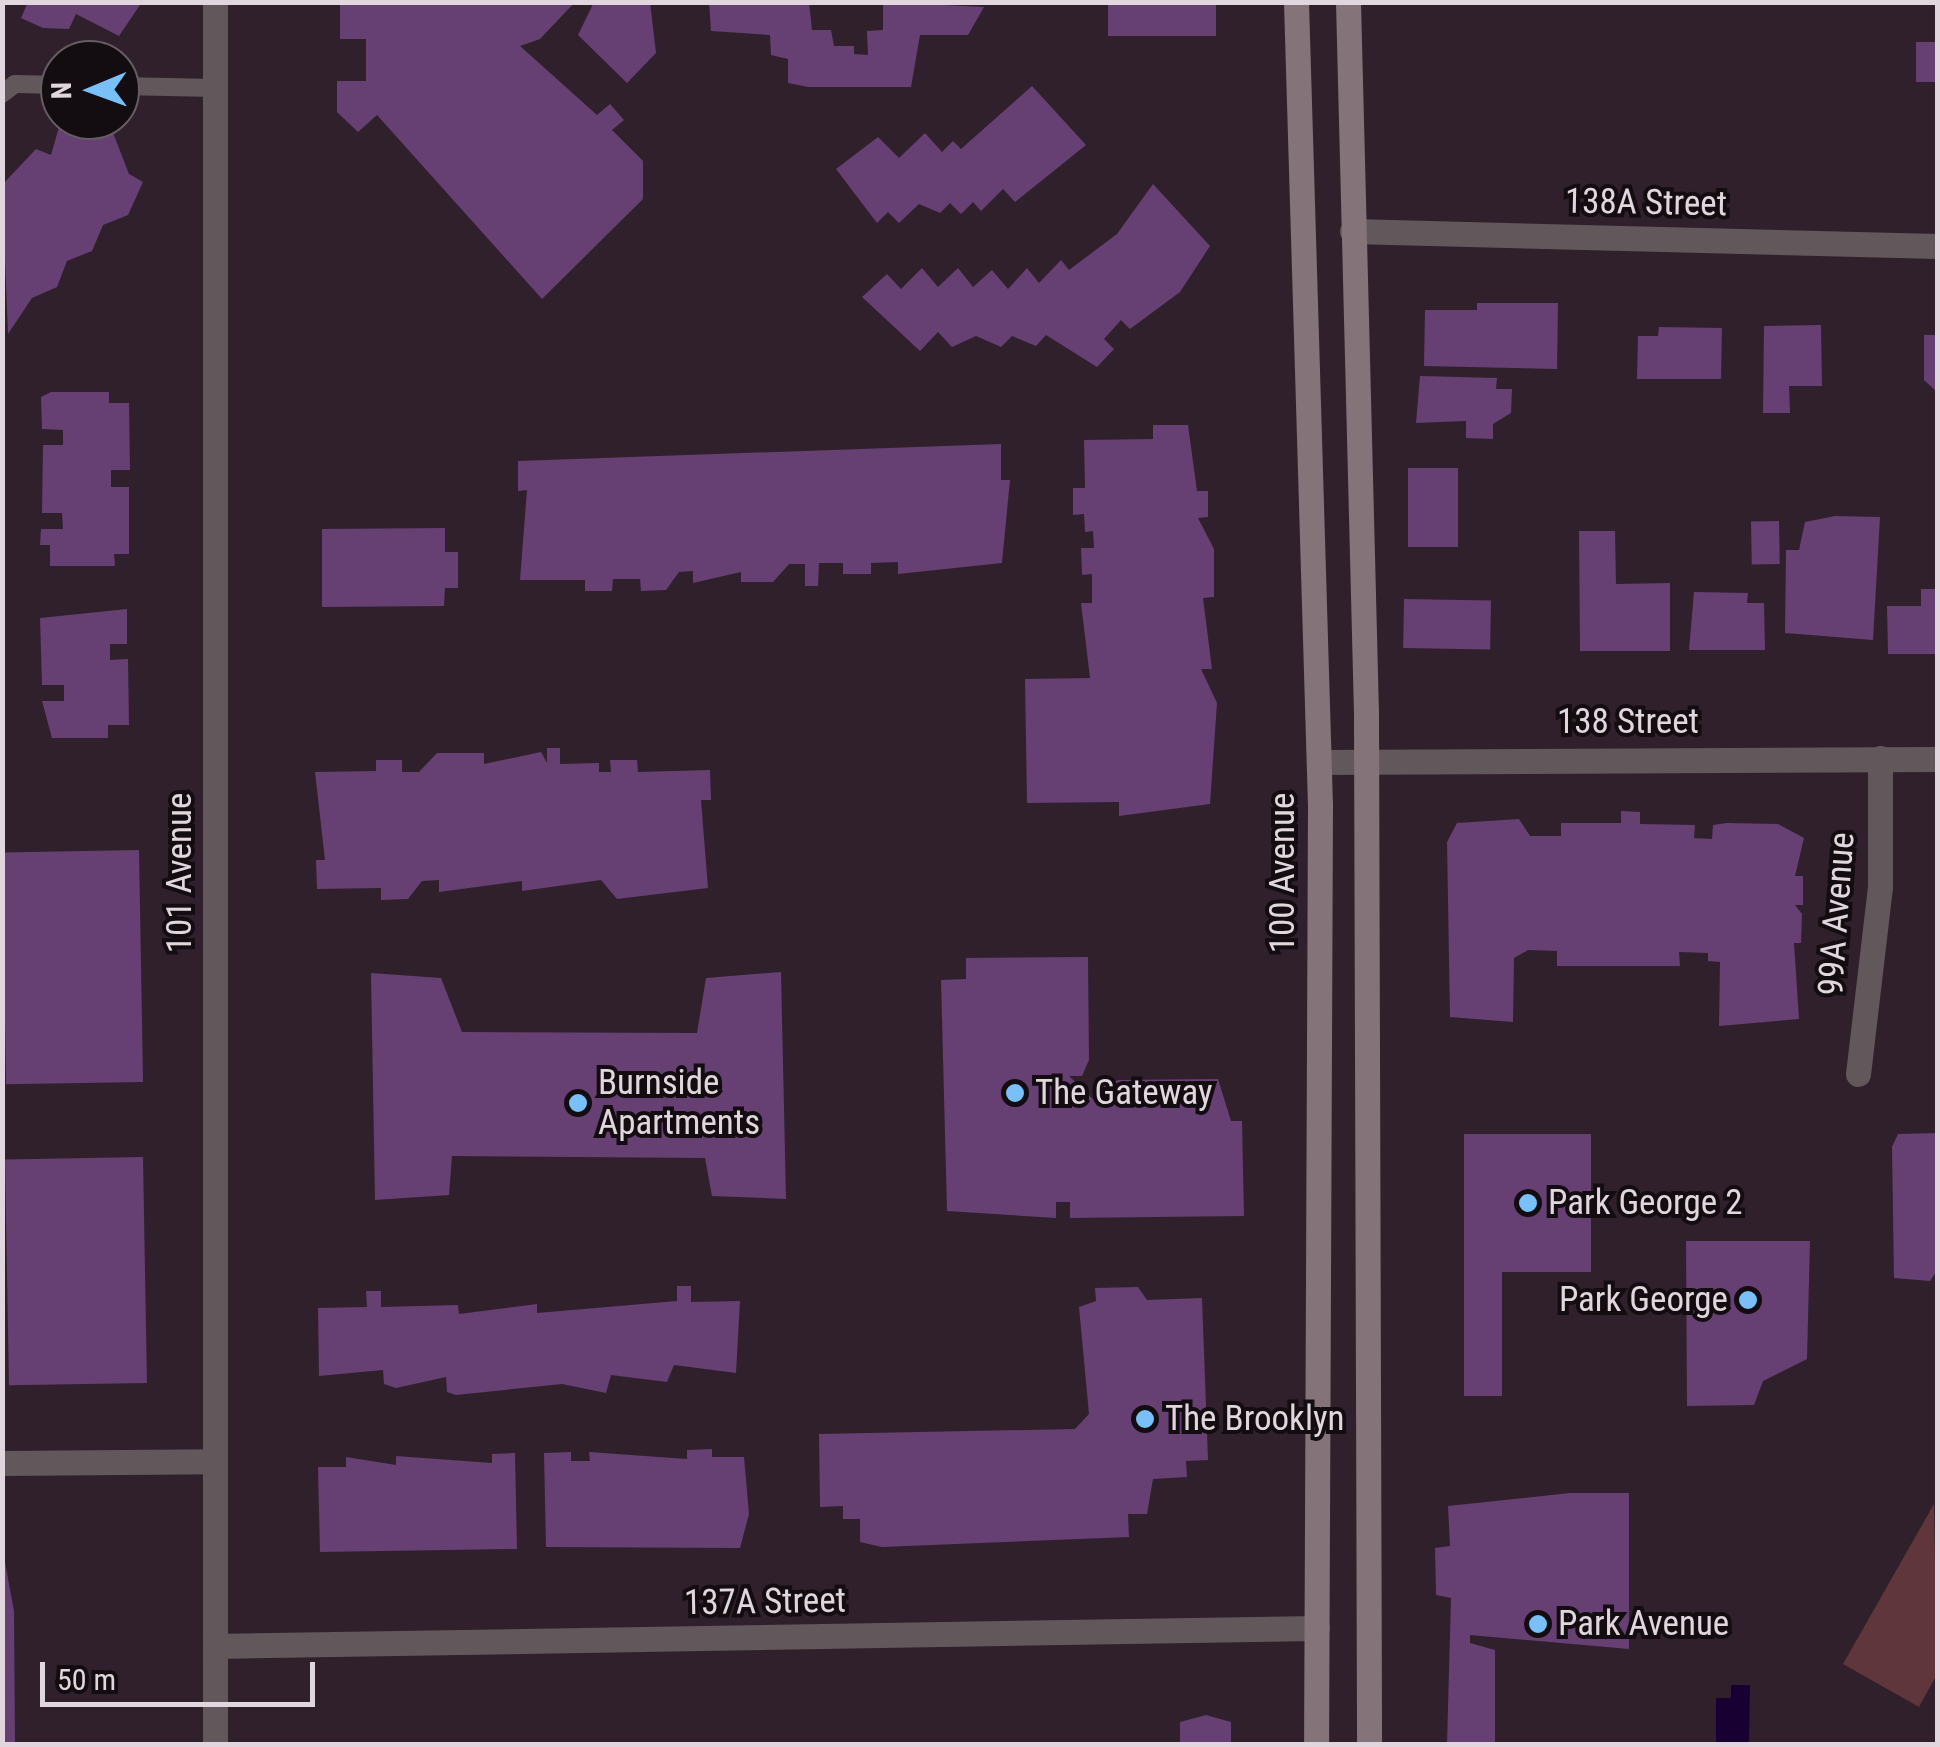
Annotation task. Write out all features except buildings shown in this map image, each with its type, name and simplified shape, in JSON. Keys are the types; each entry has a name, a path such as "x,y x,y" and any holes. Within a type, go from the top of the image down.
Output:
{"main road":[{"name":"100 Avenue","path":"1296,2 1319,762 1316,1744"},
{"path":"1348,2 1366,760 1369,1744"}],"street":[{"name":"101 Avenue","path":"215,2 215,1744"},
{"name":"138A Street","path":"1352,230 1938,246"},
{"name":"99A Avenue","path":"1858,1074 1880,887 1880,758"},
{"name":"138 Street","path":"1319,762 1938,759"},
{"path":"2,1462 215,1461"},
{"name":"137A Street","path":"215,1646 1317,1628"}],"lane":[{"path":"2,94 15,84 40,85"},
{"path":"140,86 214,88"}],"shaded area":[{"path":"1934,1504 1937,1674 1919,1707 1843,1664"},
{"path":"1731,1685 1750,1685 1749,1744 1716,1744 1716,1698 1731,1698"}],"place":[{"name":"The Gateway","path":"1015,1093"},
{"name":"Burnside Apartments","path":"578,1103"},
{"name":"Park George 2","path":"1528,1203"},
{"name":"Park George","path":"1748,1300"},
{"name":"The Brooklyn","path":"1145,1419"},
{"name":"Park Avenue","path":"1538,1624"}]}
